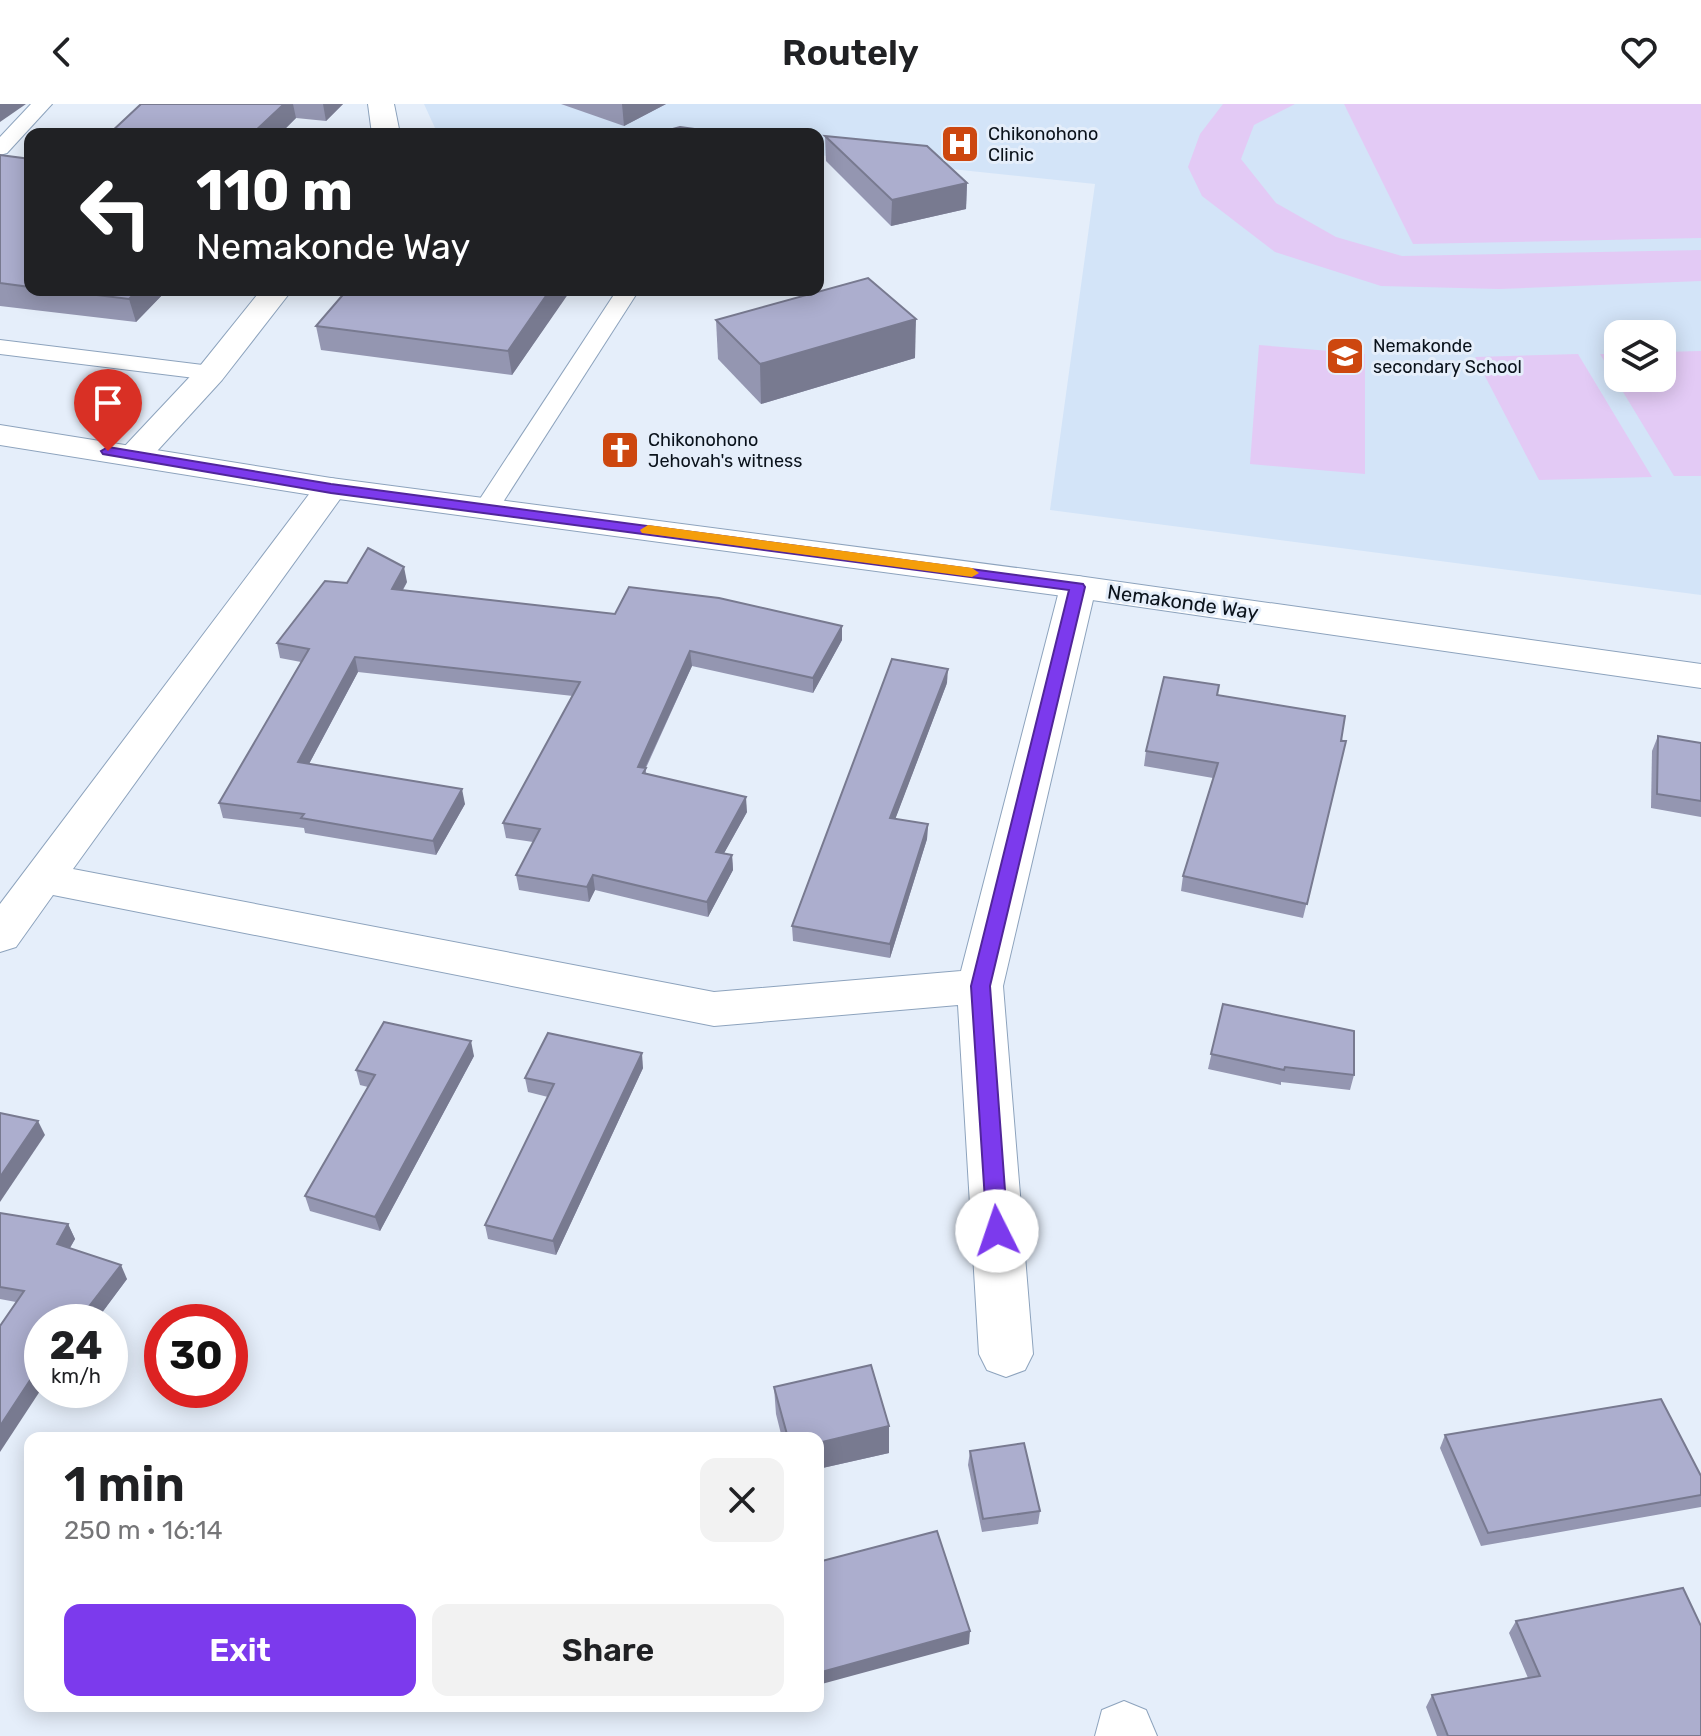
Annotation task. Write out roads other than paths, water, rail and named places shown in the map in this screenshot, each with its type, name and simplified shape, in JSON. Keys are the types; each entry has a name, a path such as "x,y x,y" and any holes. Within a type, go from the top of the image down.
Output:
{"street":[{"path":"381,104 385,128"},
{"path":"0,159 24,161"},
{"path":"135,455 211,373 272,296"},
{"name":"Nemakonde Way","path":"0,435 331,488 1078,587 1701,676"},
{"path":"0,936 331,488"},
{"path":"1006,1354 980,986 1078,587"},
{"path":"43,878 714,1009 980,986"}],"lane":[{"path":"0,149 42,104"},
{"path":"487,508 624,296"},
{"path":"0,347 211,373"}],"place":[{"name":"Chikonohono Clinic","path":"960,144"},
{"name":"Nemakonde secondary School","path":"1345,356"},
{"name":"Chikonohono Jehovah's witness","path":"620,450"}]}
